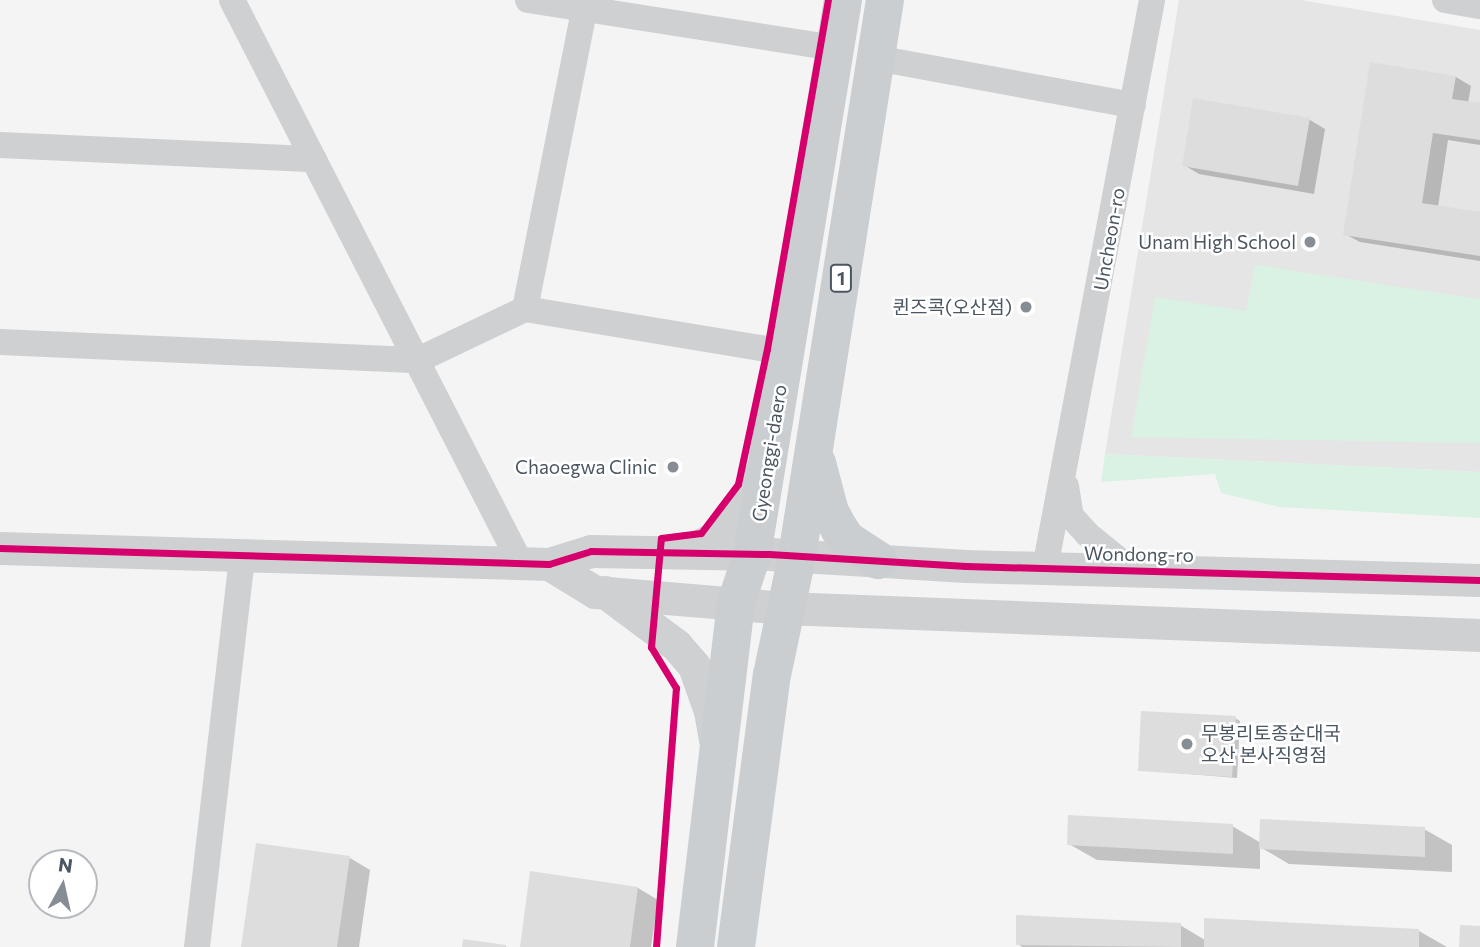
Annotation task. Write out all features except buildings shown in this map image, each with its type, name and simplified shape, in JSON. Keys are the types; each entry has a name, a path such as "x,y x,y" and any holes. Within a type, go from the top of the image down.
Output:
{"main road":[{"name":"Gyeonggi-daero","path":"695,947 736,603 752,555 843,0"},
{"name":"1","path":"736,947 772,680 784,608 797,556 886,0"},
{"path":"813,451 830,512 840,530 847,540 878,560"}],"street":[{"path":"232,0 418,360 535,563"},
{"path":"528,0 586,4 835,48"},
{"name":"Uncheon-ro","path":"1045,568 1065,477 1152,0"},
{"path":"1445,0 1480,6"},
{"path":"525,309 586,4"},
{"path":"876,58 1133,105"},
{"path":"0,145 314,159"},
{"path":"0,342 418,360 525,309 785,352"},
{"path":"684,553 717,537 727,528 767,461"},
{"path":"1065,477 1071,516 1087,534 1130,569"},
{"path":"0,548 242,557 535,563 595,592 784,608 1480,635"},
{"name":"Wondong-ro","path":"535,563 591,551 797,556 1045,568 1480,580"},
{"path":"197,947 242,557"},
{"path":"605,592 676,645 694,666 710,711 718,755"},
{"path":"772,680 789,640 800,628 837,610"}],"shaded area":[{"name":"Unam High School","path":"1179,0 1301,0 1480,30 1480,472 1105,454"}],"green space":[{"path":"1255,265 1480,299 1480,443 1131,437 1155,297 1246,311"},
{"path":"1105,454 1480,472 1480,518 1279,507 1221,493 1215,474 1101,482"}],"cycle path":[{"path":"656,947 676,688 651,647 661,538 701,533 738,484 767,349 828,0"},
{"path":"0,548 549,564 591,551 769,554 966,566 1480,580"}],"place":[{"name":"Unam High School","path":"1310,242"},
{"name":"퀸즈콕(오산점)","path":"1026,307"},
{"name":"Chaoegwa Clinic","path":"673,467"},
{"name":"무봉리토종순대국 오산 본사직영점","path":"1187,744"}]}
